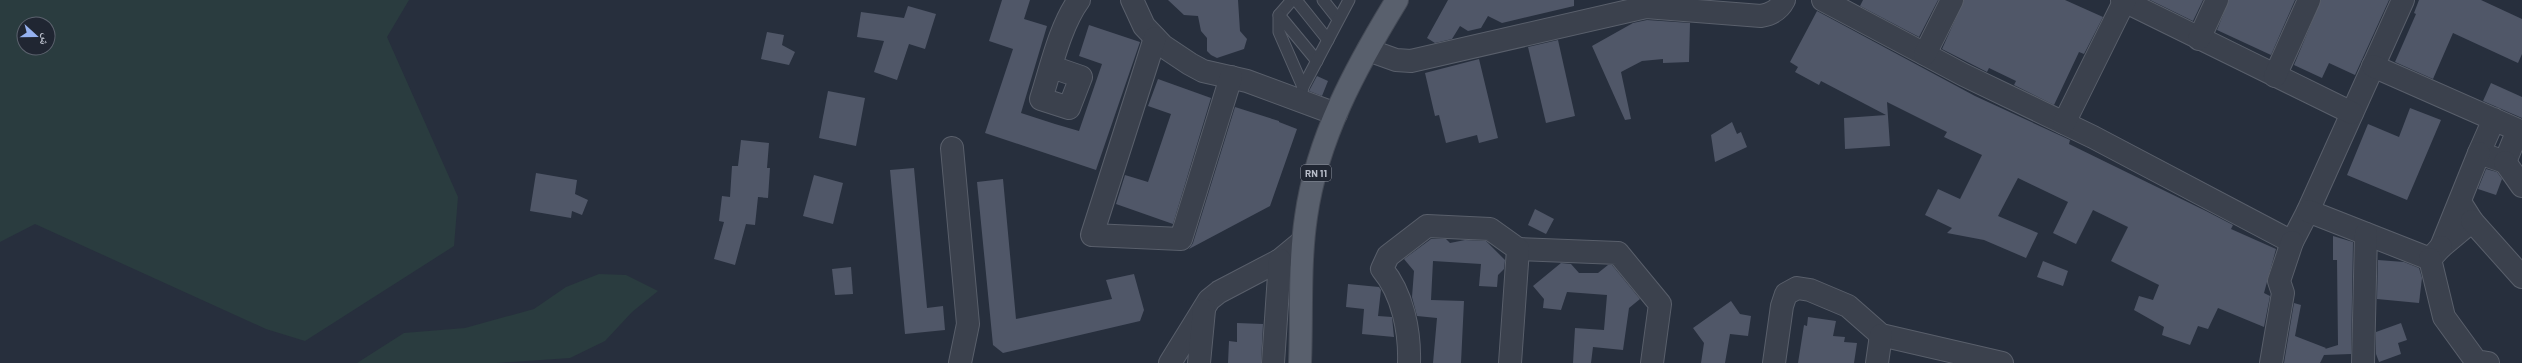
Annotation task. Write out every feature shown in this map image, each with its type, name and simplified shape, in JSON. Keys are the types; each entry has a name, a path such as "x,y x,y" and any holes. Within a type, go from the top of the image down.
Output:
{"main road":[{"name":"RN 11","path":"1300,363 1303,241 1310,194 1336,114 1346,89 1397,0"}],"street":[{"path":"1052,67 1071,11 1079,0"},
{"path":"1132,0 1144,26 1163,46 1190,64 1203,71 1301,94 1336,114"},
{"path":"1823,0 1924,54 2064,123 2292,242"},
{"path":"1924,54 1952,0"},
{"path":"2064,123 2124,0 2352,113"},
{"path":"2199,38 2217,0"},
{"path":"2275,76 2309,0"},
{"path":"2270,363 2283,293 2279,281 2292,242 2308,211 2403,0"},
{"path":"1368,50 1396,60 1411,61 1646,7 1692,3 1761,16 1770,14 1785,2"},
{"path":"1155,38 1092,235 1181,239 1231,77"},
{"path":"2373,66 2520,129 2505,162"},
{"path":"2488,363 2476,361 2444,317 2435,253 2460,202 2494,119"},
{"path":"952,148 968,324 960,363"},
{"path":"2479,153 2505,162 2522,186"},
{"path":"2460,202 2472,221 2522,277"},
{"path":"2308,211 2366,234 2435,253"},
{"path":"2435,253 2472,221"},
{"path":"1409,363 1408,332 1393,282 1382,269 1388,256 1427,226 1490,229 1518,249 1618,253 1660,304 1652,363"},
{"path":"2363,363 2366,234"},
{"path":"1170,363 1209,300 1219,292 1280,260 1303,241"},
{"path":"1510,363 1518,249"},
{"path":"1273,363 1280,260"},
{"path":"1774,363 1782,306 1786,294 1796,288 1810,290 1848,306 1881,335 1973,360 2002,363"},
{"path":"1199,363 1204,308"},
{"path":"1877,363 1881,335"}],"lane":[{"path":"1292,0 1279,15 1279,32 1301,94"},
{"path":"1296,0 1328,40"},
{"path":"1323,0 1338,19"},
{"path":"1301,94 1316,61 1349,0"},
{"path":"1279,15 1316,61"}],"shaded area":[{"path":"0,0 409,0 387,37 458,197 454,246 305,341 266,329 35,224 0,242"},
{"path":"599,274 626,275 658,291 632,312 605,341 570,358 497,363 357,363 404,333 465,328 534,309 566,287"}],"building":[{"path":"1002,0 1030,0 1024,19 1047,26 1021,113 1055,124 1079,131 1102,64 1079,56 1089,25 1140,42 1096,170 985,133 1013,49 989,41"},
{"path":"1168,0 1238,0 1240,31 1247,39 1244,49 1217,58 1211,55 1207,51 1207,38 1201,31 1198,16 1184,15"},
{"path":"1448,0 1574,0 1574,6 1502,23 1488,16 1481,28 1468,31 1460,26 1452,39 1435,43 1427,38"},
{"path":"1863,0 1938,0 1919,37 1860,6"},
{"path":"1964,0 2065,0 2103,17 2084,54 2079,52 2054,105 2014,85 2016,81 1989,68 1987,72 1942,49"},
{"path":"2150,0 2203,0 2193,21"},
{"path":"2229,0 2295,0 2271,55 2217,30"},
{"path":"2321,0 2389,0 2355,75 2329,63 2322,78 2294,65"},
{"path":"2419,0 2481,0 2522,19 2522,54 2518,63 2453,33 2433,79 2395,62 2416,14 2414,13"},
{"path":"908,6 936,14 925,49 909,44 897,80 874,72 884,41 857,37 861,12 904,18"},
{"path":"1817,11 1975,96 2070,140 2069,144 2233,225 2231,229 2276,249 2264,293 2270,296 2264,327 2218,308 2208,329 2198,326 2190,345 2162,335 2164,327 2134,310 2139,296 2153,300 2159,285 2111,261 2128,227 2093,210 2076,244 2053,233 2068,202 2018,178 1998,216 2038,233 2026,258 1984,240 1947,233 1952,228 1925,215 1938,189 1960,199 1982,155 1944,137 1947,132 1887,102 1890,146 1845,149 1844,118 1886,115 1821,81 1819,85 1795,72 1798,67 1790,62"},
{"path":"1647,20 1690,23 1689,62 1663,63 1663,59 1642,61 1621,72 1631,119 1625,120 1592,46 1633,23"},
{"path":"767,32 784,35 782,45 795,52 789,65 761,59"},
{"path":"1558,40 1575,116 1546,123 1528,47"},
{"path":"1479,59 1498,138 1479,143 1477,135 1446,143 1439,115 1435,116 1425,73"},
{"path":"1317,76 1328,81 1322,96 1309,91"},
{"path":"1158,79 1211,98 1173,224 1116,204 1125,175 1148,182 1171,114 1148,106"},
{"path":"2491,83 2522,97 2522,118 2483,101"},
{"path":"828,91 865,98 856,146 819,138"},
{"path":"1235,107 1279,121 1297,129 1270,206 1189,249 1193,243"},
{"path":"2410,108 2441,120 2407,200 2347,175 2368,124 2399,137"},
{"path":"1732,122 1737,134 1741,132 1747,147 1715,162 1711,135"},
{"path":"741,140 769,143 767,168 770,168 768,198 758,197 755,225 746,224 735,265 714,259 724,222 719,221 722,196 730,197 732,166 738,166"},
{"path":"914,168 927,308 943,306 945,330 905,334 890,170"},
{"path":"2486,169 2497,172 2502,179 2496,195 2478,189"},
{"path":"536,173 577,180 575,194 588,200 582,215 572,211 571,218 530,211"},
{"path":"814,175 843,183 833,224 803,216"},
{"path":"1003,179 1016,319 1112,299 1106,280 1134,274 1144,310 1140,321 1003,353 993,345 977,182"},
{"path":"1535,209 1554,219 1546,234 1528,225"},
{"path":"2333,236 2353,242 2351,354 2324,355 2320,363 2284,363 2294,303 2301,305 2295,336 2326,348 2325,349 2338,345 2337,260 2333,260"},
{"path":"1431,239 1446,239 1450,243 1465,240 1486,241 1505,260 1504,269 1498,275 1497,287 1479,286 1481,264 1433,261 1431,300 1464,301 1461,363 1433,363 1437,318 1417,316 1412,297 1414,271 1404,259"},
{"path":"2378,260 2404,262 2419,268 2422,278 2419,303 2377,299"},
{"path":"2043,261 2068,271 2063,286 2037,277"},
{"path":"1561,263 1571,264 1579,273 1598,273 1608,265 1612,265 1640,299 1629,308 1623,350 1593,347 1591,363 1573,363 1575,328 1604,330 1607,295 1567,292 1561,310 1543,308 1544,299 1533,286"},
{"path":"851,267 853,294 835,295 832,269"},
{"path":"1348,284 1379,287 1381,290 1378,316 1392,317 1394,337 1362,334 1364,309 1346,307"},
{"path":"1731,301 1740,314 1751,316 1748,336 1730,334 1725,363 1701,363 1704,343 1693,328"},
{"path":"1808,317 1836,321 1833,336 1845,337 1844,342 1857,343 1854,363 1798,363 1804,325 1807,326"},
{"path":"1237,323 1263,324 1261,363 1228,363 1229,341 1237,342"},
{"path":"2401,323 2407,340 2398,343 2401,354 2379,362 2376,354 2376,332"}]}
